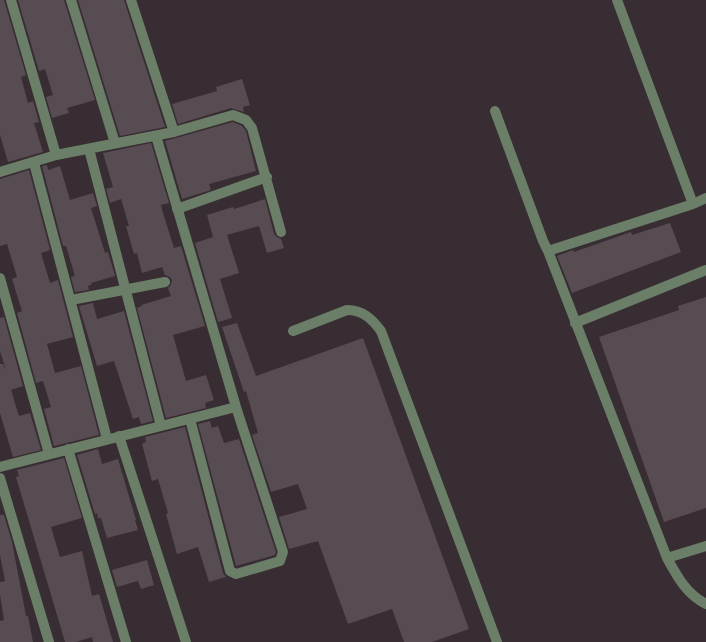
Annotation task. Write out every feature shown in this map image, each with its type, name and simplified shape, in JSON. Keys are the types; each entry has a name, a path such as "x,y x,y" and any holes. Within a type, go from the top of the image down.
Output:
{"street":[{"path":"11,0 56,155"},
{"path":"71,0 115,143"},
{"path":"131,0 174,132"},
{"path":"617,0 693,204"},
{"path":"495,111 543,241 667,558 680,581 697,599 706,604"},
{"path":"0,172 56,155 174,132 233,115 246,120 252,128 281,232"},
{"path":"156,136 236,407 283,552 280,561 236,574 230,571 190,419"},
{"path":"89,149 161,426"},
{"path":"34,163 108,439"},
{"path":"178,209 267,177"},
{"path":"548,252 706,198"},
{"path":"576,323 706,270"},
{"path":"0,278 48,454"},
{"path":"71,300 164,282"},
{"path":"293,331 347,310 354,310 368,316 382,331 497,642"},
{"path":"0,467 236,407"},
{"path":"119,436 186,642"},
{"path":"68,449 126,642"},
{"path":"0,478 49,642"},
{"path":"667,558 706,546"}],"building":[{"path":"0,0 4,0 26,75 21,77 28,103 33,101 39,122 34,123 43,152 8,162 0,135"},
{"path":"18,0 64,0 95,100 67,108 69,113 52,118 46,97 53,95 45,69 39,71"},
{"path":"78,0 124,0 165,127 120,136"},
{"path":"242,79 250,105 243,107 244,112 231,108 178,124 172,104 217,91 216,87"},
{"path":"233,122 242,126 246,131 256,171 209,184 211,190 182,199 165,141"},
{"path":"151,143 169,203 161,205 163,213 174,248 181,246 205,326 173,335 186,381 206,375 214,400 205,403 206,408 166,418 137,308 171,296 168,288 172,280 165,275 162,267 142,273 137,253 134,254 126,226 129,226 121,199 110,203 106,189 113,187 103,153"},
{"path":"47,165 48,170 60,166 70,200 93,193 97,206 91,208 105,253 108,252 115,276 91,283 88,286 89,290 75,292 71,277 75,276 66,246 63,246 42,166"},
{"path":"29,170 50,250 41,253 50,283 58,280 73,337 47,344 55,373 81,366 99,435 54,446 44,409 51,407 43,381 36,383 17,313 22,311 12,279 17,277 7,244 0,246 0,179"},
{"path":"265,199 274,234 281,239 284,248 267,253 259,226 227,235 239,273 220,279 232,318 218,322 195,243 213,237 207,215"},
{"path":"670,223 681,252 572,293 557,256 631,232 632,235"},
{"path":"706,297 706,508 664,522 599,337 679,310 678,306"},
{"path":"93,303 97,319 124,311 153,421 141,424 139,417 133,419 114,361 97,366 79,306"},
{"path":"4,317 23,386 11,390 19,416 30,413 41,450 13,457 0,413 0,364 3,364 6,370 0,351 0,318"},
{"path":"237,323 256,376 363,338 469,629 432,642 404,642 392,609 348,624 318,541 289,549 279,517 307,509 298,484 271,492 252,435 258,433 246,391 244,392 222,327"},
{"path":"210,421 212,428 218,426 224,443 239,439 276,552 275,555 236,566 198,424"},
{"path":"185,427 223,573 226,577 209,582 198,547 177,554 158,479 152,481 142,444 146,442 145,437"},
{"path":"98,449 102,464 118,459 138,530 107,538 101,518 98,518 97,513 95,514 77,455"},
{"path":"64,458 82,518 51,527 60,557 82,551 92,596 99,594 113,642 93,642 92,637 76,642 65,642 16,477 19,476 17,470"},
{"path":"0,515 4,515 12,542 26,616 28,616 33,642 0,642 0,621 4,620 0,582 5,581 0,555"},
{"path":"147,560 154,585 141,589 138,581 117,587 112,570"}]}
